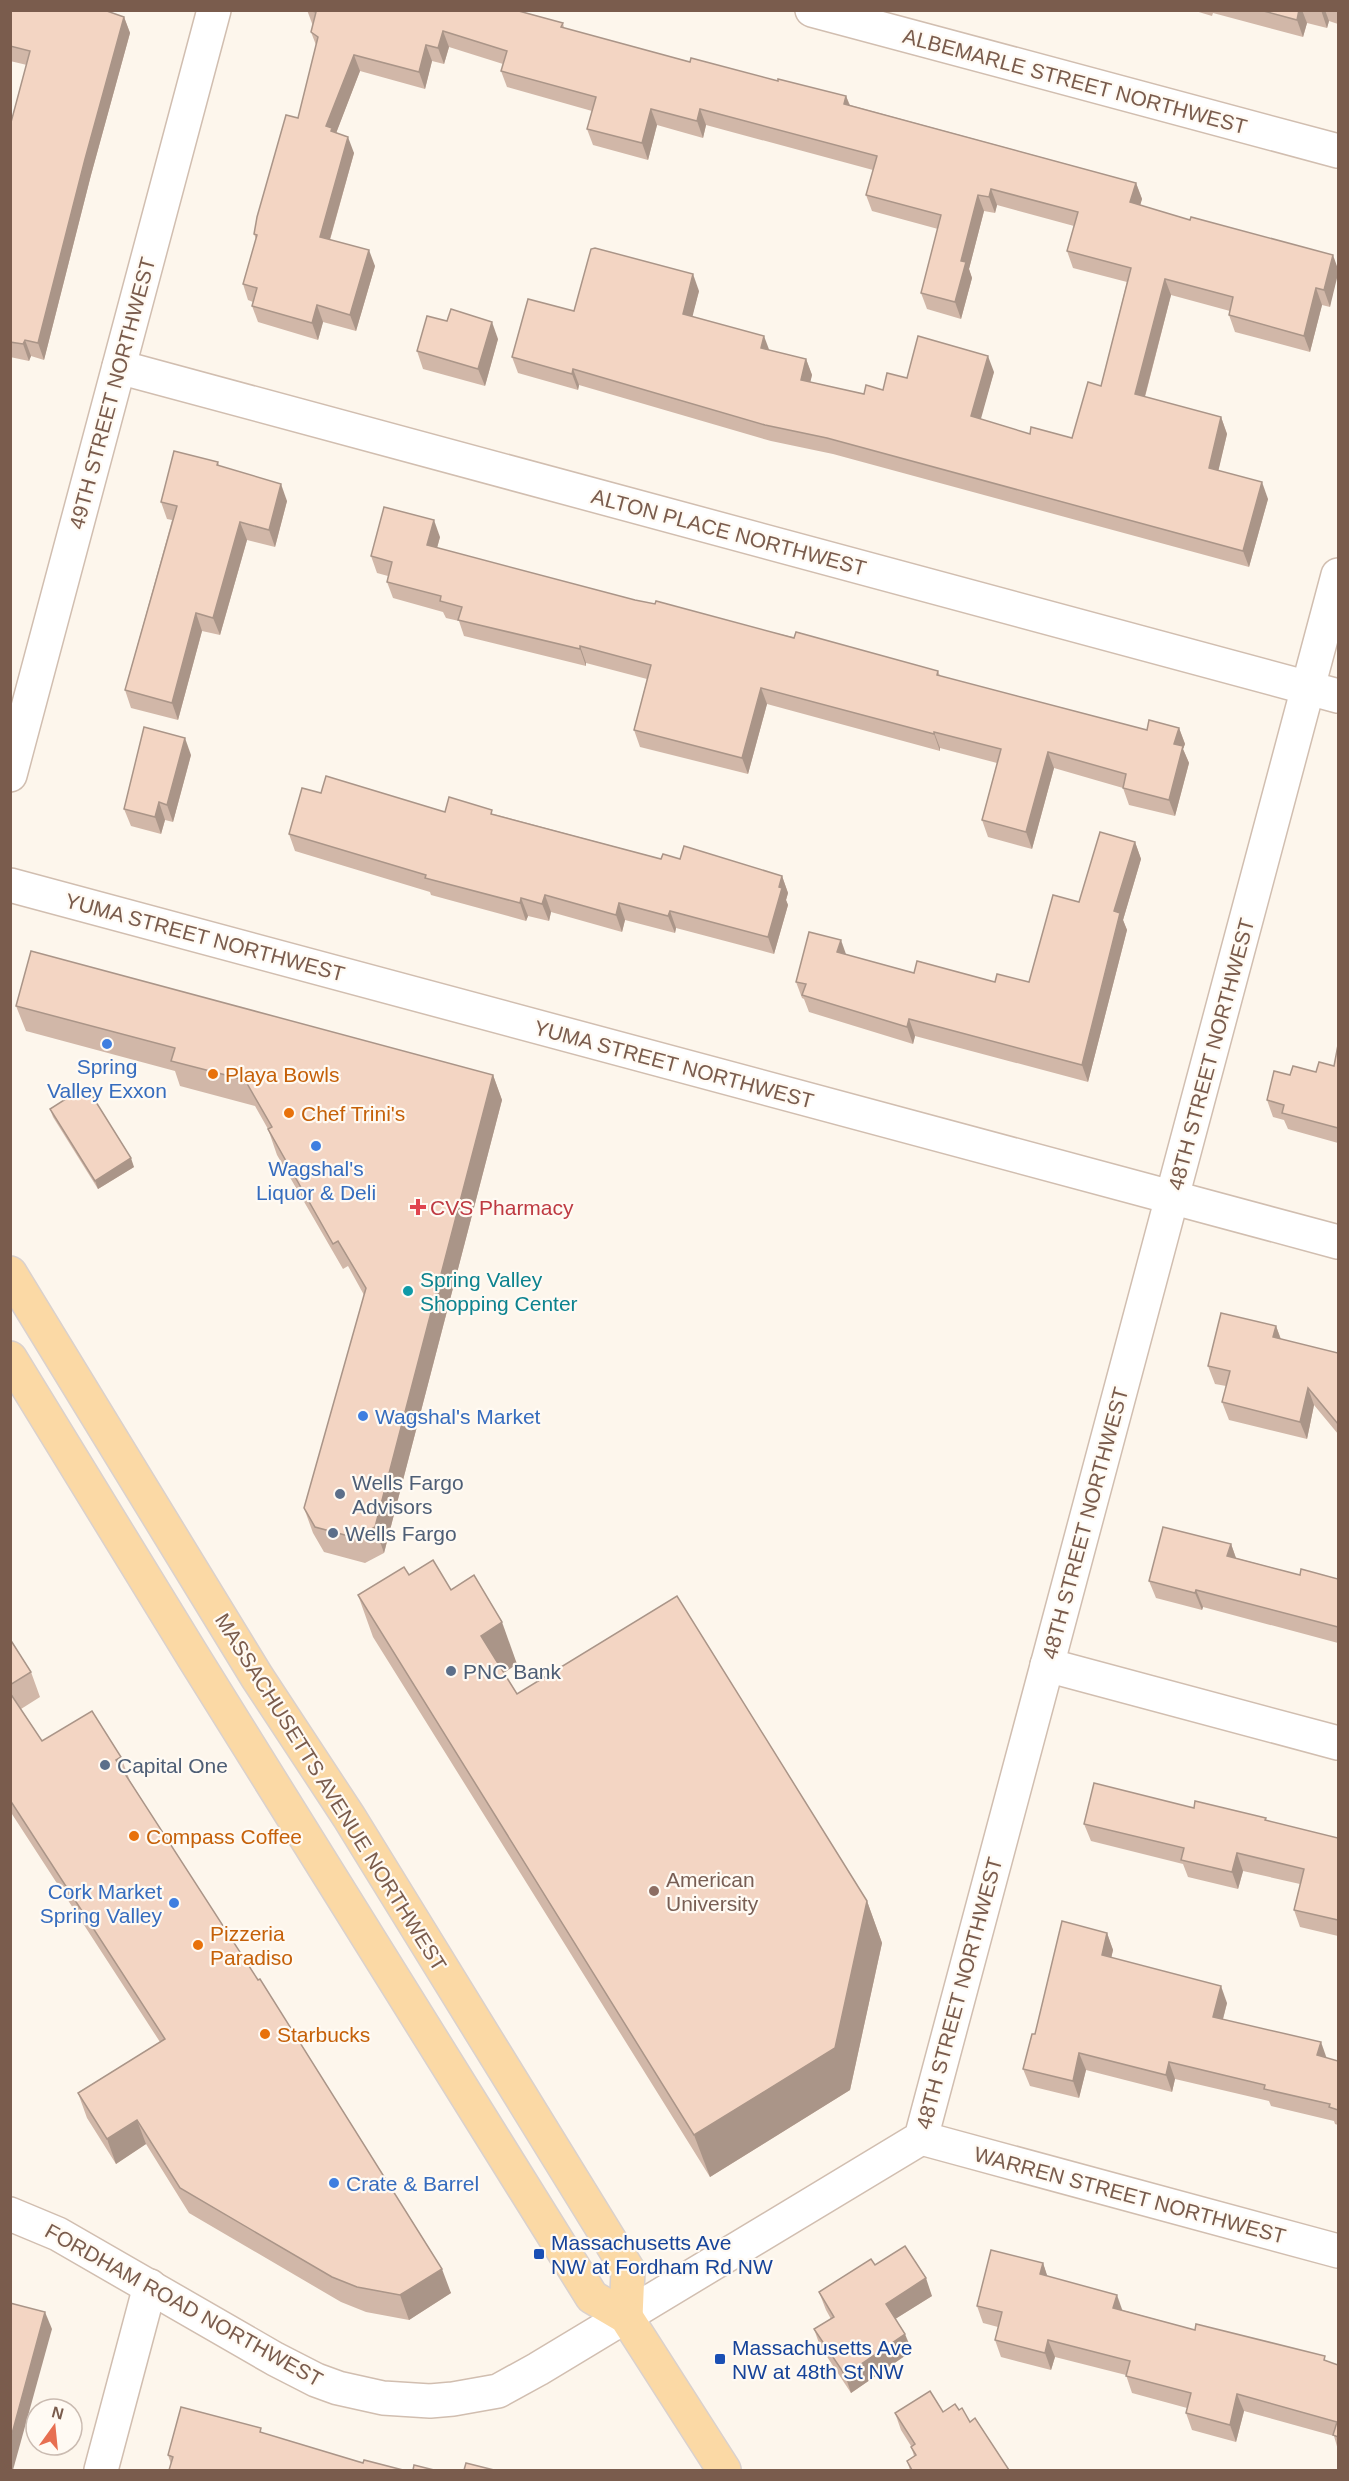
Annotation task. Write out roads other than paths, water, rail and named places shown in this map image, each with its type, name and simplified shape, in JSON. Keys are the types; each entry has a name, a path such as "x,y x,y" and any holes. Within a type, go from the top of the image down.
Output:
{"main road":[{"name":"MASSACHUSETTS AVENUE NORTHWEST","path":"10,1273 257,1677 349,1817 628,2270 626,2317"},
{"path":"10,1358 206,1678 592,2297 626,2317 724,2470"}],"street":[{"name":"49TH STREET NORTHWEST","path":"10,775 214,10"},
{"name":"ALBEMARLE STREET NORTHWEST","path":"812,10 1338,151"},
{"name":"ALTON PLACE NORTHWEST","path":"119,367 1324,692"},
{"name":"48TH STREET NORTHWEST","path":"626,2317 921,2138 1172,1197 1324,692 1338,575"},
{"name":"YUMA STREET NORTHWEST","path":"10,885 1338,1242"},
{"path":"1047,1665 1338,1743"},
{"name":"WARREN STREET NORTHWEST","path":"921,2138 1338,2252"},
{"name":"FORDHAM ROAD NORTHWEST","path":"10,2214 58,2235 275,2359 316,2380 360,2394 406,2400 453,2399 498,2391 626,2317"},
{"path":"101,2470 150,2286"}],"place":[{"name":"Spring Valley Exxon","path":"107,1044"},
{"name":"Playa Bowls","path":"213,1074"},
{"name":"Chef Trini's","path":"289,1113"},
{"name":"Wagshal's Liquor & Deli","path":"316,1146"},
{"name":"CVS Pharmacy","path":"418,1207"},
{"name":"Spring Valley Shopping Center","path":"408,1291"},
{"name":"Wagshal's Market","path":"363,1416"},
{"name":"Wells Fargo Advisors","path":"340,1494"},
{"name":"Wells Fargo","path":"333,1533"},
{"name":"PNC Bank","path":"451,1671"},
{"name":"Capital One","path":"105,1765"},
{"name":"Compass Coffee","path":"134,1836"},
{"name":"American University","path":"654,1891"},
{"name":"Cork Market Spring Valley","path":"174,1903"},
{"name":"Pizzeria Paradiso","path":"198,1945"},
{"name":"Starbucks","path":"265,2034"},
{"name":"Crate & Barrel","path":"334,2183"},
{"name":"Massachusetts Ave NW at Fordham Rd NW","path":"539,2254"},
{"name":"Massachusetts Ave NW at 48th St NW","path":"720,2359"}]}
